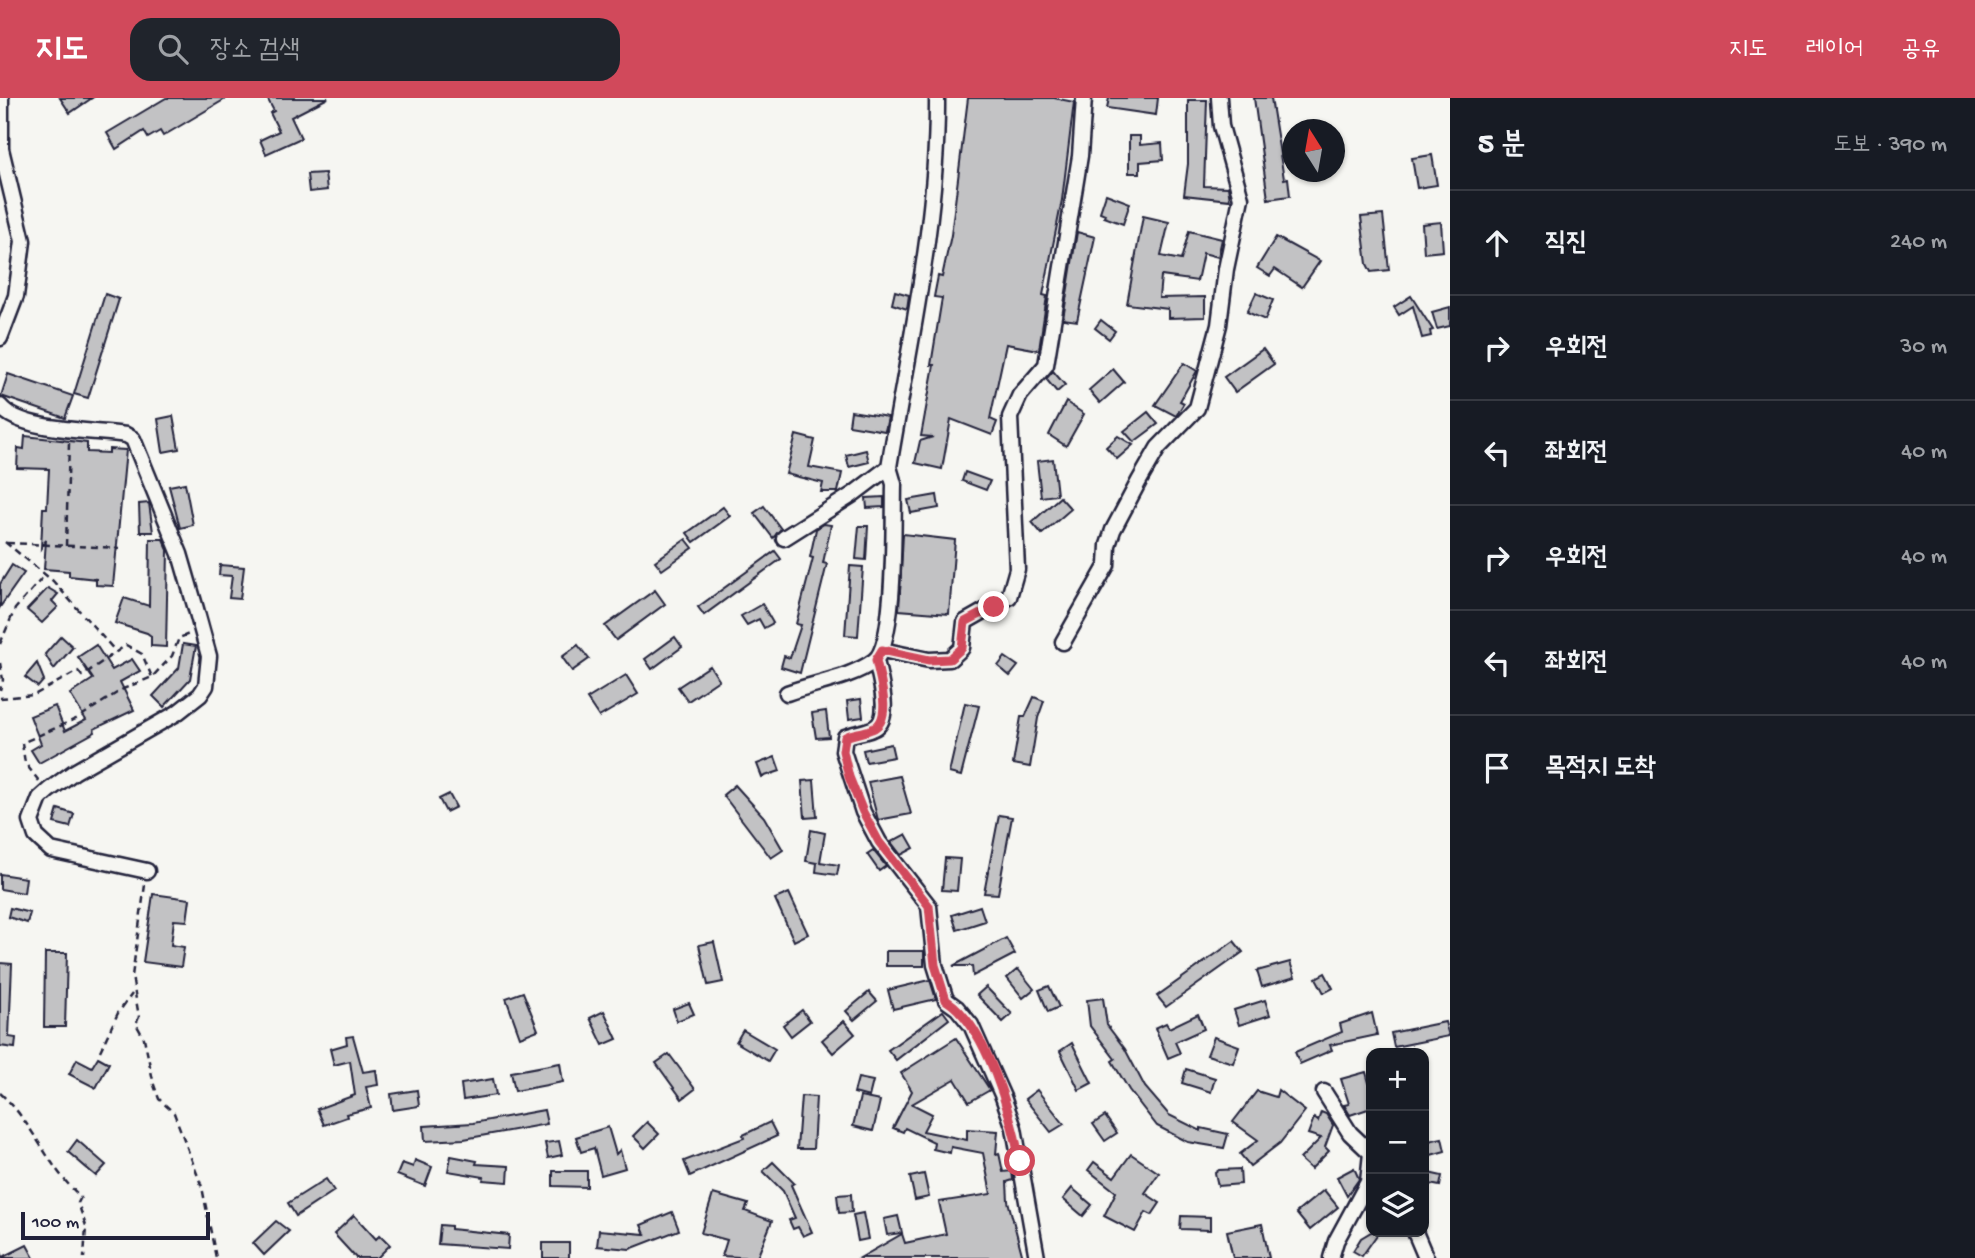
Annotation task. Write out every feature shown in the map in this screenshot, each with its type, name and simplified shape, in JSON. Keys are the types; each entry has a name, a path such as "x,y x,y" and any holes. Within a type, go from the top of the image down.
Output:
{"street":[{"path":"0,338 16,296 23,241 1,149 1,98"},
{"path":"937,98 938,142 926,243 889,467 894,484 891,606 879,655 882,721 874,729 845,737 843,751 849,777 879,842 929,906 935,965 946,1000 957,1007 971,1025 1014,1128 1037,1258"},
{"path":"787,693 857,669 879,655 929,660 950,659 962,648 965,622 1009,597 1017,569 1010,417 1020,395 1046,365 1080,156 1084,98"},
{"path":"1063,642 1107,565 1108,545 1113,530 1139,481 1158,449 1197,408 1219,326 1226,269 1241,198 1235,168 1221,125 1219,98"},
{"path":"0,406 14,417 69,429 110,432 133,439 180,554 209,656 206,685 200,695 136,739 74,772 40,798 31,821 36,836 51,850 147,871"},
{"path":"784,538 889,467"},
{"path":"1324,1092 1350,1133 1366,1149"},
{"path":"1331,1258 1336,1241 1368,1182 1369,1174"},
{"path":"1417,1237 1426,1258"}],"path":[{"path":"65,546 69,429"},
{"path":"116,652 81,610 53,584 53,580 44,576 5,542 119,548"},
{"path":"0,644 15,609 44,576"},
{"path":"48,792 25,763 22,743 78,718 123,690 152,677 172,656 179,638 202,629"},
{"path":"0,698 42,692 78,671 82,676 126,645 142,654 152,677"},
{"path":"0,663 3,680 0,690"},
{"path":"147,871 132,976 139,1017 136,1024 148,1051 153,1085 159,1098 174,1113 202,1187 216,1258"},
{"path":"100,1051 118,1013 133,993"},
{"path":"0,1093 16,1107 34,1139 66,1184 81,1197 78,1203 86,1226 84,1258"},
{"path":"0,1250 3,1258"}],"building":[{"path":"60,98 92,98 70,113"},
{"path":"166,98 227,98 163,136 160,131 148,138 144,131 116,149 107,133"},
{"path":"267,98 328,98 291,117 301,138 266,154 260,140 279,131 270,113 274,111"},
{"path":"968,98 1054,98 1074,102 1062,200 1043,295 1047,296 1039,350 1006,344 990,419 997,422 992,435 951,419 942,469 915,463 920,441 933,437 921,436 934,365 931,365 942,298 934,297 938,276 942,277 951,235"},
{"path":"1109,98 1158,98 1156,115 1107,108"},
{"path":"1254,98 1271,98 1282,182 1288,182 1290,196 1268,199"},
{"path":"1188,100 1207,100 1204,186 1228,187 1230,200 1184,195 1188,164"},
{"path":"1129,136 1140,136 1140,145 1162,143 1163,160 1140,162 1140,173 1129,173"},
{"path":"1432,155 1437,185 1417,188 1412,158"},
{"path":"325,173 327,190 309,192 307,174"},
{"path":"1106,194 1130,203 1123,224 1104,217 1105,214 1100,212"},
{"path":"1383,215 1389,270 1371,272 1367,264 1361,217"},
{"path":"1143,216 1169,222 1161,256 1181,260 1189,231 1222,239 1218,257 1203,253 1197,281 1161,276 1159,298 1205,297 1205,317 1168,318 1168,309 1127,304"},
{"path":"1441,222 1443,251 1424,253 1422,224"},
{"path":"1077,232 1095,237 1077,321 1063,319"},
{"path":"1276,237 1320,261 1302,287 1275,269 1270,276 1257,268"},
{"path":"895,291 909,295 907,309 892,304"},
{"path":"1256,293 1273,300 1265,320 1247,312"},
{"path":"105,294 119,299 88,398 74,394"},
{"path":"1411,296 1433,330 1430,331 1431,336 1422,338 1413,306 1399,315 1394,307"},
{"path":"1450,307 1450,326 1437,329 1432,312"},
{"path":"1101,320 1115,331 1109,339 1095,328"},
{"path":"1263,349 1274,364 1235,392 1224,377"},
{"path":"1184,363 1197,371 1180,401 1184,403 1176,416 1155,405"},
{"path":"1113,369 1124,382 1100,403 1089,390"},
{"path":"1053,371 1065,385 1057,392 1046,379"},
{"path":"8,374 73,396 65,418 1,396"},
{"path":"1066,402 1084,414 1066,446 1049,435"},
{"path":"851,411 888,417 885,431 849,425"},
{"path":"1148,412 1158,424 1134,442 1124,431"},
{"path":"173,416 179,449 163,452 158,419"},
{"path":"796,435 815,440 809,467 842,473 838,492 821,492 823,483 786,474"},
{"path":"25,436 87,443 87,452 109,453 109,449 126,450 113,586 96,585 96,579 69,576 69,571 44,569 46,540 41,548 43,508 47,508 49,469 17,468 18,448 24,449"},
{"path":"1118,436 1133,445 1117,459 1106,447"},
{"path":"866,450 869,462 849,467 846,455"},
{"path":"1053,459 1057,495 1041,497 1037,461"},
{"path":"965,472 990,481 986,490 962,481"},
{"path":"185,483 193,525 180,528 169,486"},
{"path":"937,495 939,508 911,513 908,500"},
{"path":"884,497 884,507 867,508 866,498"},
{"path":"1060,497 1071,509 1042,534 1032,522"},
{"path":"149,503 153,532 140,532 139,504"},
{"path":"764,506 781,529 773,538 754,513"},
{"path":"723,507 730,516 694,542 687,533"},
{"path":"824,524 831,525 823,563 827,564 800,673 781,667 784,656 790,658 801,625 796,624 813,558 810,557 816,529"},
{"path":"859,526 868,526 866,560 856,559"},
{"path":"903,534 955,540 949,614 899,610"},
{"path":"150,539 163,539 168,550 166,647 151,646 151,636 147,633 115,623 124,598 149,606"},
{"path":"686,539 693,548 662,570 655,561"},
{"path":"775,551 781,559 704,615 698,607"},
{"path":"12,565 24,573 0,607 0,584"},
{"path":"220,565 244,567 240,599 229,598 232,576 219,575"},
{"path":"850,566 863,567 858,636 845,635"},
{"path":"48,588 58,594 52,601 58,607 42,623 27,610"},
{"path":"655,590 665,604 616,640 605,626"},
{"path":"762,604 773,623 764,628 759,619 747,625 741,616"},
{"path":"61,636 73,647 54,669 45,654"},
{"path":"675,637 682,647 652,669 645,659"},
{"path":"183,644 196,646 190,679 164,707 153,696 179,668"},
{"path":"96,645 112,670 132,659 140,671 120,682 134,710 94,729 95,732 39,763 31,750 41,744 30,716 55,706 65,731 86,720 70,694 93,679 78,657"},
{"path":"578,645 589,659 572,671 562,657"},
{"path":"1005,657 1018,666 1010,676 998,666"},
{"path":"37,663 44,680 38,687 25,677"},
{"path":"710,666 719,680 688,701 678,687"},
{"path":"626,675 638,694 599,717 587,699"},
{"path":"1034,697 1044,701 1038,718 1030,767 1013,764 1021,717 1025,717"},
{"path":"861,699 863,717 849,719 847,701"},
{"path":"965,703 979,706 961,776 949,773"},
{"path":"826,711 829,737 816,738 812,713"},
{"path":"891,744 894,757 866,762 863,750"},
{"path":"775,757 780,771 762,777 757,764"},
{"path":"900,776 911,814 878,820 868,782"},
{"path":"814,780 817,817 805,818 802,781"},
{"path":"735,785 764,817 783,850 771,858 723,795"},
{"path":"449,794 456,807 446,812 439,799"},
{"path":"58,809 74,814 70,827 54,823"},
{"path":"999,815 1012,817 998,894 984,893"},
{"path":"811,830 825,833 820,862 839,865 837,875 816,872 817,863 806,861"},
{"path":"906,834 914,848 901,855 891,842"},
{"path":"873,850 886,866 879,871 867,854"},
{"path":"945,858 960,859 957,891 942,890"},
{"path":"0,874 26,878 24,893 0,889"},
{"path":"789,893 808,934 794,941 775,899"},
{"path":"153,894 190,899 187,921 174,920 171,945 184,947 181,967 143,962"},
{"path":"980,906 985,921 957,930 952,915"},
{"path":"10,908 30,913 27,923 8,917"},
{"path":"1006,938 1015,954 973,976 972,966 953,966"},
{"path":"1234,941 1243,952 1166,1007 1157,996"},
{"path":"714,942 723,982 708,985 699,945"},
{"path":"886,951 924,951 924,966 886,966"},
{"path":"45,953 67,953 65,1027 44,1027"},
{"path":"1290,962 1295,977 1262,987 1257,971"},
{"path":"0,963 12,964 9,1037 16,1038 15,1048 0,1046"},
{"path":"1018,969 1034,989 1023,998 1007,978"},
{"path":"1325,973 1333,988 1324,993 1316,978"},
{"path":"930,980 936,999 893,1009 888,990"},
{"path":"1049,986 1059,1007 1048,1012 1039,990"},
{"path":"986,987 1012,1014 1003,1022 977,995"},
{"path":"523,992 538,1030 520,1037 506,998"},
{"path":"869,992 877,1001 854,1020 846,1011"},
{"path":"1103,998 1107,1025 1125,1049 1145,1087 1169,1115 1201,1131 1201,1128 1228,1134 1224,1148 1188,1142 1157,1126 1129,1090 1112,1061 1115,1059 1090,1026 1087,1000"},
{"path":"1265,1000 1270,1015 1239,1025 1234,1010"},
{"path":"689,1003 694,1014 677,1021 673,1009"},
{"path":"802,1010 810,1021 791,1036 783,1025"},
{"path":"604,1011 617,1039 603,1045 590,1018"},
{"path":"943,1011 949,1019 896,1060 888,1050"},
{"path":"1372,1013 1377,1035 1330,1045 1332,1050 1300,1064 1295,1052 1342,1032 1340,1024"},
{"path":"1198,1014 1204,1029 1175,1042 1180,1053 1168,1058 1155,1028 1166,1023 1169,1028"},
{"path":"844,1021 855,1034 833,1053 822,1040"},
{"path":"1445,1022 1449,1036 1394,1047 1391,1033"},
{"path":"743,1030 775,1049 768,1061 736,1042"},
{"path":"353,1036 363,1072 376,1070 378,1085 366,1087 371,1108 346,1114 347,1117 324,1125 317,1109 355,1095 350,1061 334,1065 330,1049 347,1044 346,1037"},
{"path":"1214,1037 1239,1046 1233,1063 1207,1055"},
{"path":"956,1038 990,1090 969,1102 955,1079 912,1104 932,1114 923,1131 967,1140 967,1129 998,1131 996,1154 999,1153 1003,1172 1012,1171 1013,1180 1007,1182 1008,1201 1023,1258 860,1258 902,1234 905,1243 946,1234 939,1202 991,1194 983,1153 951,1147 950,1153 933,1149 934,1142 905,1128 903,1132 893,1128 912,1091 901,1073"},
{"path":"1072,1043 1092,1083 1079,1090 1060,1051"},
{"path":"669,1054 695,1089 682,1099 656,1063"},
{"path":"98,1057 109,1063 96,1088 69,1074 77,1059 92,1067"},
{"path":"560,1063 563,1082 515,1091 511,1072"},
{"path":"1186,1069 1215,1078 1211,1092 1182,1083"},
{"path":"1366,1072 1366,1110 1350,1115 1344,1105 1349,1104 1341,1079"},
{"path":"858,1078 873,1081 869,1097 854,1093"},
{"path":"493,1079 496,1095 463,1100 461,1084"},
{"path":"417,1090 419,1106 393,1110 391,1094"},
{"path":"1037,1090 1064,1124 1051,1132 1025,1099"},
{"path":"1278,1090 1305,1111 1280,1143 1250,1166 1240,1154 1258,1140 1233,1122 1257,1091 1276,1097"},
{"path":"801,1096 816,1097 813,1149 797,1149"},
{"path":"860,1097 880,1101 873,1131 853,1126"},
{"path":"544,1110 547,1124 464,1139 425,1141 424,1126 473,1123"},
{"path":"1321,1112 1326,1114 1333,1125 1325,1147 1329,1151 1311,1169 1300,1159 1321,1138 1308,1134 1314,1118 1318,1121"},
{"path":"1105,1116 1117,1133 1105,1141 1093,1124"},
{"path":"647,1122 659,1134 645,1148 633,1136"},
{"path":"770,1122 777,1136 690,1176 684,1161 744,1138 743,1135"},
{"path":"608,1127 616,1154 620,1150 625,1168 601,1175 594,1148 581,1152 576,1137"},
{"path":"1442,1138 1445,1151 1429,1156 1429,1141"},
{"path":"77,1140 106,1165 96,1176 68,1152"},
{"path":"559,1141 562,1155 548,1158 545,1143"},
{"path":"1131,1154 1159,1173 1145,1193 1160,1203 1152,1215 1146,1212 1135,1232 1104,1216 1116,1192 1088,1170 1094,1162 1114,1177"},
{"path":"451,1156 477,1161 476,1164 509,1166 508,1182 483,1180 484,1177 448,1171"},
{"path":"415,1160 432,1167 425,1186 397,1175 402,1163 413,1167"},
{"path":"773,1162 794,1183 791,1185 812,1232 803,1236 798,1227 793,1229 789,1220 795,1218 783,1191 763,1171"},
{"path":"1354,1168 1359,1179 1347,1196 1337,1177"},
{"path":"1240,1169 1241,1184 1218,1186 1215,1173 1219,1170"},
{"path":"553,1171 587,1171 587,1187 553,1186"},
{"path":"1429,1173 1442,1176 1440,1186 1429,1184"},
{"path":"924,1174 929,1197 915,1200 910,1177"},
{"path":"326,1179 334,1191 296,1216 288,1203"},
{"path":"1072,1188 1092,1205 1083,1216 1063,1199"},
{"path":"1324,1190 1338,1207 1310,1230 1296,1213"},
{"path":"713,1194 748,1204 745,1211 772,1221 757,1258 722,1256 727,1240 701,1233"},
{"path":"851,1194 852,1212 839,1213 837,1195"},
{"path":"672,1212 679,1230 630,1249 597,1246 599,1230 645,1234 641,1225"},
{"path":"863,1213 868,1239 858,1241 853,1215"},
{"path":"354,1215 376,1239 380,1235 390,1245 377,1258 356,1258 334,1234"},
{"path":"898,1216 902,1233 887,1235 884,1219"},
{"path":"1181,1216 1210,1217 1210,1230 1180,1229"},
{"path":"276,1221 289,1231 264,1255 253,1243"},
{"path":"1262,1224 1269,1258 1233,1258 1227,1231"},
{"path":"440,1225 451,1226 451,1229 509,1235 508,1249 438,1244"},
{"path":"1366,1235 1375,1237 1362,1256 1353,1251"},
{"path":"543,1243 569,1243 569,1258 543,1258"},
{"path":"27,1245 34,1258 1,1258"}],"route":[{"path":"994,607 965,622 962,648 950,659 929,660 882,650 876,660 883,705 882,721 874,729 858,731 845,737 843,751 849,777 879,842 929,906 935,965 946,1000 957,1007 971,1025 985,1055 1014,1128 1020,1161"}]}
